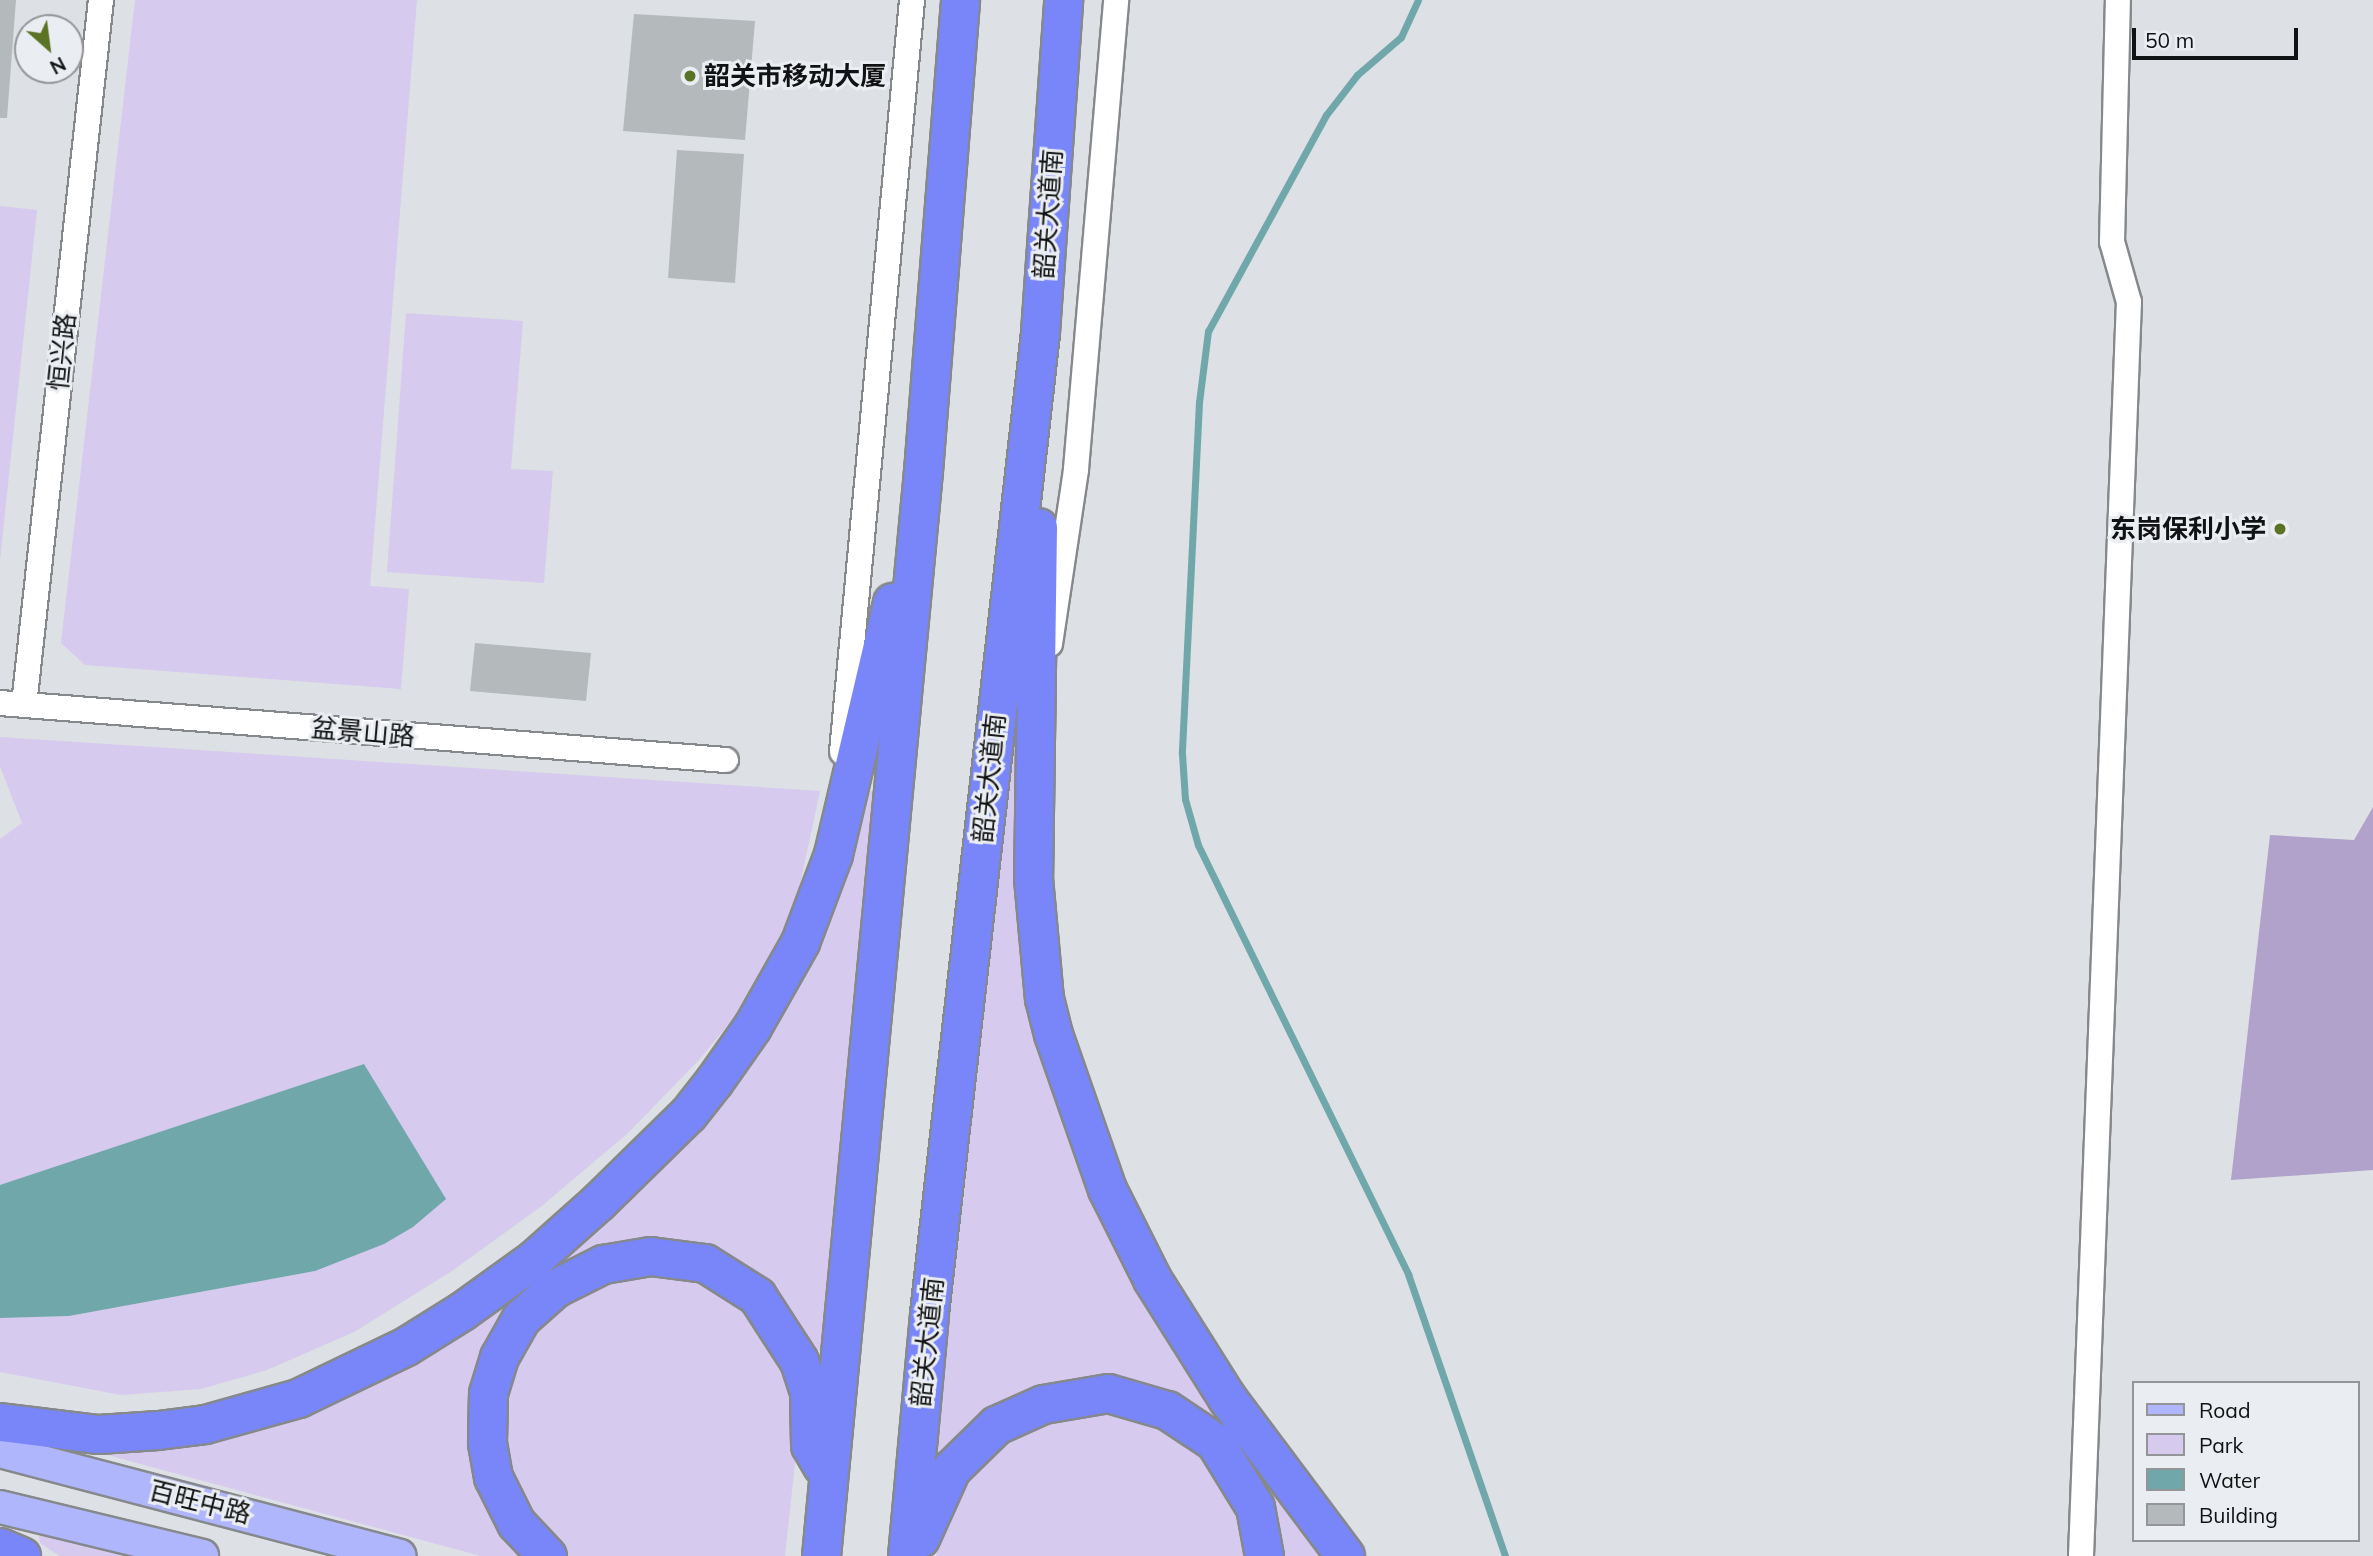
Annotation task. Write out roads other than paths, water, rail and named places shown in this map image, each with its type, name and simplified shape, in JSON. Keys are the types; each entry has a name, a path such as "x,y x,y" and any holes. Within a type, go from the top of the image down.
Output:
{"highway":[{"path":"821,1556 847,1304 923,471 960,0"},
{"name":"韶关大道南","path":"907,1556 929,1313 1040,332 1063,0"},
{"path":"1040,332 1033,878 1039,962 1053,1034 1086,1133 1113,1200 1187,1340 1345,1556"},
{"path":"0,1422 98,1433 205,1424 252,1413 349,1376 462,1311 543,1251 688,1114 752,1027 800,942 833,854 923,471"},
{"path":"547,1556 508,1509 489,1459 486,1410 499,1357 522,1318 538,1301 578,1274 625,1258 690,1260 722,1270 746,1286 785,1333 809,1392 810,1445 829,1480"},
{"path":"913,1556 951,1469 996,1425 1043,1404 1108,1393 1167,1410 1215,1442 1233,1465 1255,1507 1264,1556"},
{"path":"0,1547 21,1556"}],"main road":[{"name":"百旺中路","path":"0,1451 399,1556"},
{"name":"百旺中路","path":"0,1507 202,1556"}],"street":[{"name":"恒兴路","path":"12,704 102,0"},
{"path":"833,854 912,0"},
{"path":"1037,720 1076,468 1116,0"},
{"path":"2081,1556 2129,302 2112,242 2118,0"},
{"name":"盆景山路","path":"12,704 726,760"}],"water":[{"path":"364,1064 446,1199 413,1227 384,1244 315,1271 69,1316 0,1318 0,1185"}],"waterway":[{"path":"1418,0 1401,37 1357,75 1326,115 1208,331 1199,402 1182,754 1185,799 1198,845 1408,1274 1505,1556"}],"place":[{"name":"韶关市移动大厦","path":"690,76"},
{"name":"东岗保利小学","path":"2280,529"}]}
